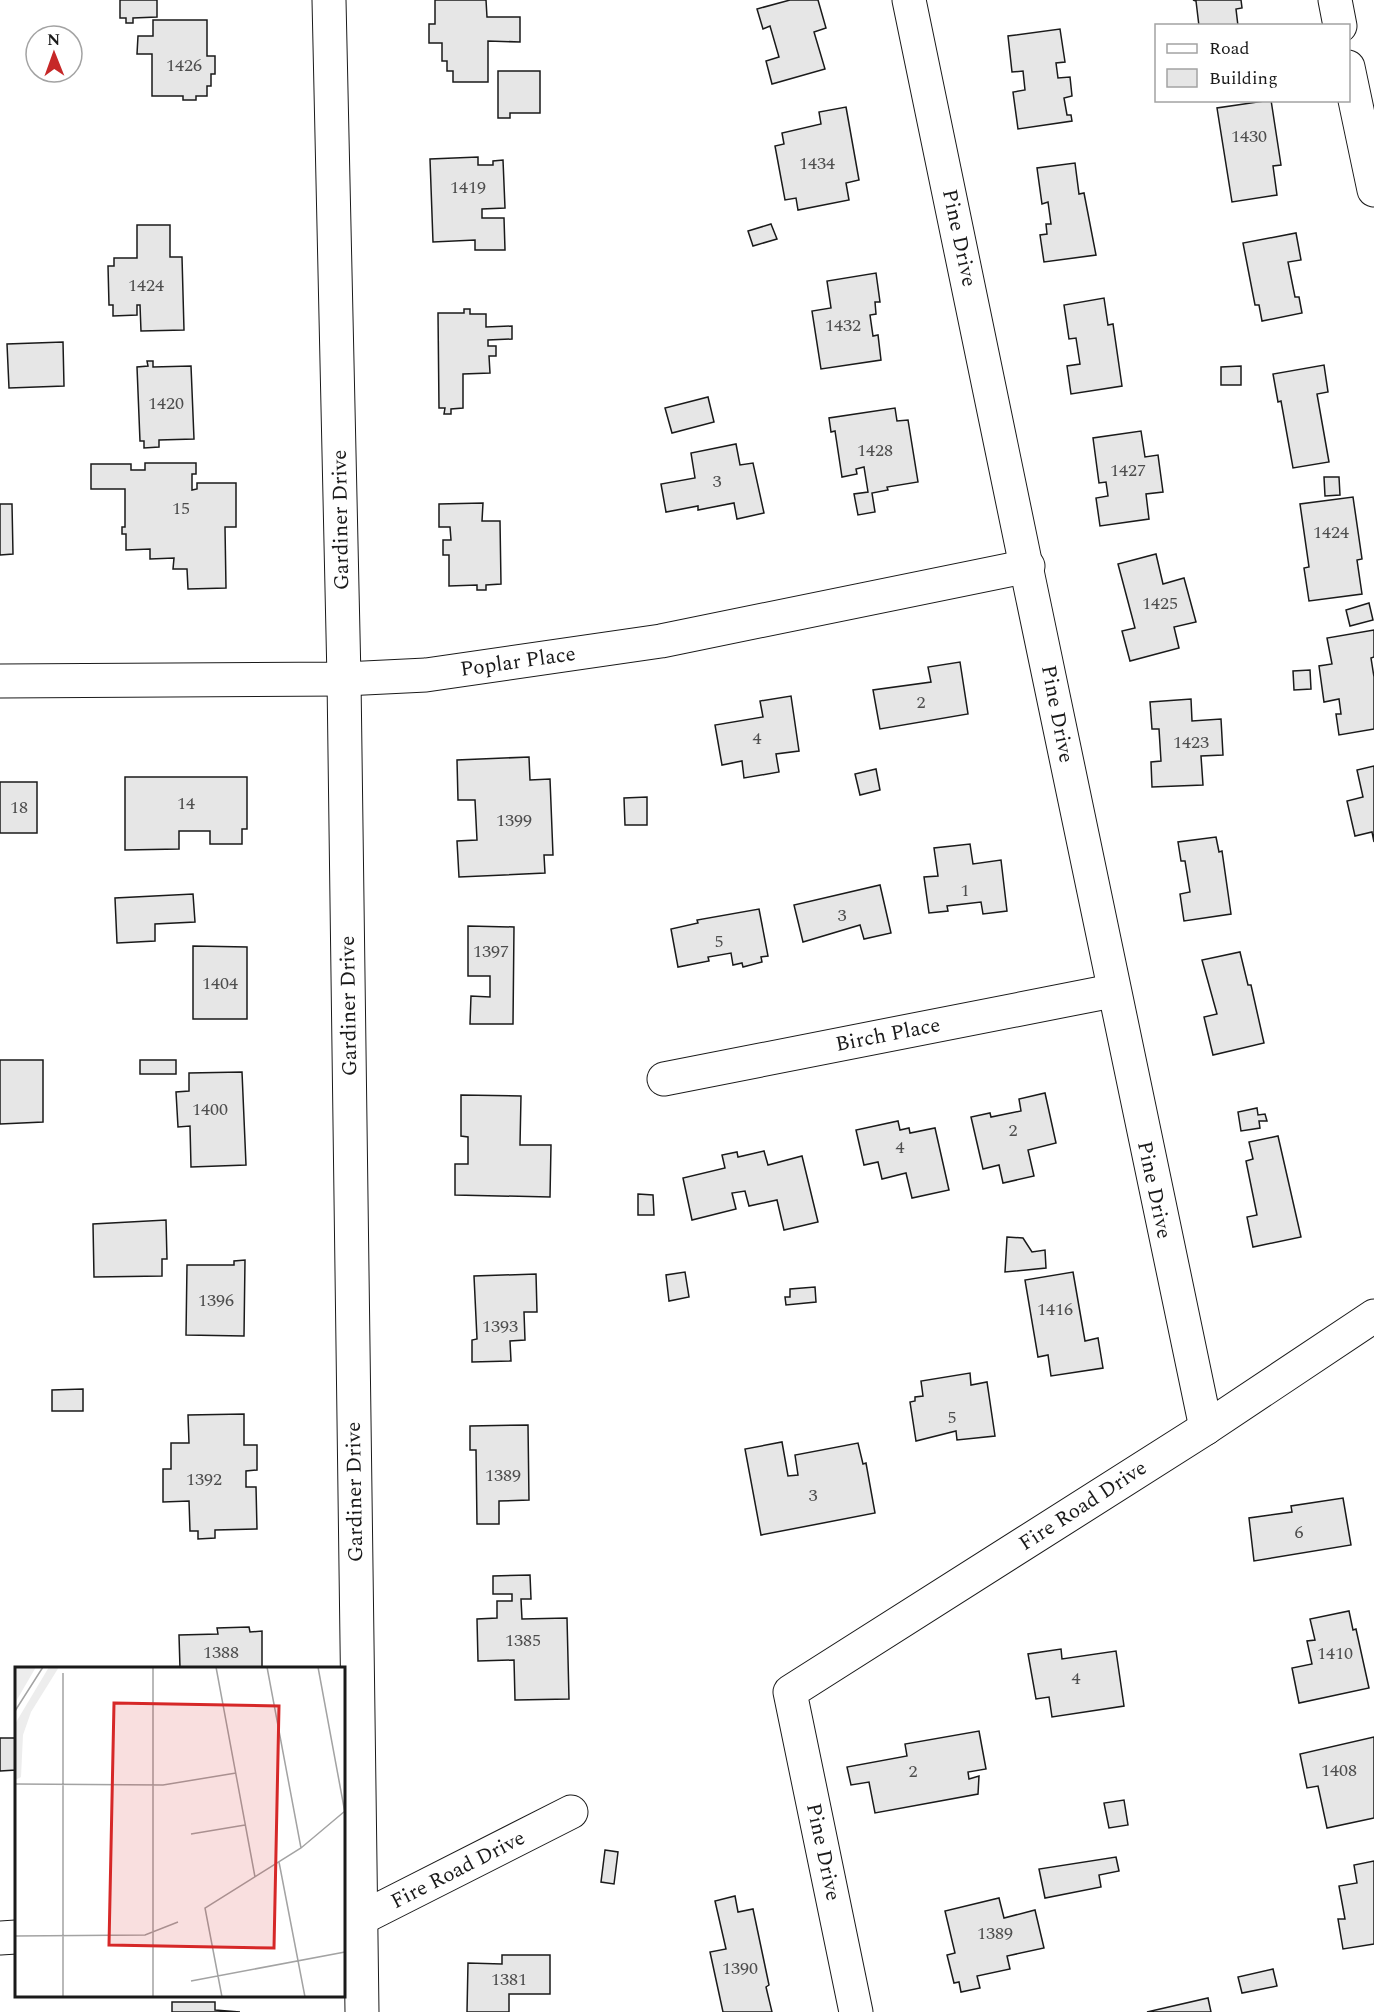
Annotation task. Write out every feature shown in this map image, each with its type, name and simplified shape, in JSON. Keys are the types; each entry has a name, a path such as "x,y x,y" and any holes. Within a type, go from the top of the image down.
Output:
{"street":[{"name":"Gardiner Drive","path":"330,0 344,679 352,1920 362,2012"},
{"name":"Pine Drive","path":"909,0 1028,566 1112,991 1206,1428"},
{"path":"1335,0 1340,24"},
{"path":"1350,76 1374,190"},
{"name":"Poplar Place","path":"0,681 344,679 426,675 660,641 1028,566"},
{"name":"Birch Place","path":"664,1079 1112,991"},
{"name":"Fire Road Drive","path":"790,1692 1206,1428 1374,1316"},
{"name":"Pine Drive","path":"790,1692 856,2012"},
{"name":"Fire Road Drive","path":"352,1920 571,1812"},
{"path":"0,1938 15,1937"}],"building":[{"path":"120,0 157,0 157,17 133,18 133,23 126,23 126,18 120,18"},
{"path":"435,0 486,0 487,17 520,17 520,42 488,41 488,82 453,82 453,71 447,71 447,61 442,61 442,43 429,43 429,24 435,24"},
{"path":"790,0 818,0 826,28 814,32 825,69 772,84 766,61 779,57 770,26 763,29 757,9"},
{"path":"1193,0 1241,0 1242,8 1236,9 1238,24 1199,24 1196,1"},
{"path":"153,20 207,20 207,56 215,56 215,74 211,74 211,86 207,86 207,96 196,96 196,100 183,100 183,96 152,96 152,54 137,54 138,36 153,36"},
{"path":"1060,29 1065,62 1056,63 1058,78 1070,77 1072,96 1064,98 1067,115 1071,115 1072,121 1018,129 1013,92 1025,90 1023,71 1012,72 1008,36"},
{"path":"498,71 540,71 540,113 510,113 510,118 498,118"},
{"path":"1271,102 1281,165 1273,166 1277,195 1232,202 1217,108"},
{"path":"846,107 859,180 846,183 849,200 798,210 796,198 785,200 775,146 784,144 782,133 821,124 819,112"},
{"path":"478,157 478,165 493,165 493,161 503,160 505,208 482,209 482,218 504,218 505,250 475,250 475,240 433,242 430,159"},
{"path":"1075,163 1079,194 1084,193 1096,255 1044,262 1040,235 1047,234 1046,224 1051,224 1048,202 1042,204 1037,168"},
{"path":"771,224 777,239 753,246 748,231"},
{"path":"137,225 170,225 170,257 182,257 184,330 141,331 140,305 137,305 137,315 113,316 113,305 109,305 108,266 114,266 114,258 137,258"},
{"path":"1296,233 1301,260 1288,262 1295,297 1299,297 1302,313 1262,321 1259,305 1255,305 1243,243"},
{"path":"876,273 880,302 875,302 876,314 870,315 873,336 878,335 881,360 821,369 812,311 831,308 827,281"},
{"path":"1104,298 1108,325 1113,324 1122,386 1071,394 1067,366 1080,364 1076,338 1069,339 1064,305"},
{"path":"464,309 470,309 470,314 486,314 486,327 512,326 512,339 488,340 488,346 496,346 496,356 489,356 490,373 463,374 463,408 451,409 451,414 444,414 445,408 439,408 438,313 464,313"},
{"path":"63,342 64,386 9,388 7,344"},
{"path":"147,361 153,361 153,367 191,366 194,439 159,440 159,447 144,448 144,441 140,441 137,367 148,366"},
{"path":"1324,365 1328,392 1317,394 1329,462 1293,468 1281,401 1278,402 1273,374"},
{"path":"1241,366 1241,385 1221,385 1221,367"},
{"path":"708,397 714,422 672,433 665,408"},
{"path":"895,408 897,421 908,420 918,482 887,487 888,490 872,493 875,512 858,515 854,494 868,492 864,467 856,469 857,474 842,477 835,431 831,432 829,418"},
{"path":"1141,431 1145,457 1158,455 1163,492 1146,494 1149,519 1100,526 1096,498 1108,496 1106,482 1099,483 1093,438"},
{"path":"736,444 740,465 753,463 764,513 737,519 734,503 698,510 698,506 666,512 661,484 695,478 691,453"},
{"path":"145,463 196,463 196,474 192,474 192,490 197,489 197,483 236,483 236,527 225,527 226,588 188,589 187,569 173,569 174,558 150,559 150,549 126,550 126,534 122,534 122,527 125,527 125,489 91,489 91,464 131,464 131,470 145,470"},
{"path":"1324,477 1339,477 1340,495 1325,496"},
{"path":"1353,497 1362,559 1357,560 1362,594 1309,601 1304,568 1309,567 1300,504"},
{"path":"483,503 482,521 500,521 501,584 486,585 486,590 477,590 477,585 449,586 449,555 443,555 443,540 451,540 450,527 439,527 439,504"},
{"path":"0,504 12,504 13,554 0,555"},
{"path":"1156,554 1163,584 1184,578 1196,622 1174,627 1179,648 1130,661 1122,631 1135,628 1118,564"},
{"path":"1369,603 1373,620 1350,626 1346,610"},
{"path":"1374,630 1374,657 1371,658 1374,677 1374,729 1339,735 1336,714 1341,714 1339,699 1324,702 1319,666 1332,664 1327,638"},
{"path":"960,662 968,714 880,729 873,690 931,682 928,667"},
{"path":"1310,670 1311,689 1294,690 1293,671"},
{"path":"791,696 799,751 776,754 779,772 744,778 742,761 722,765 715,725 763,717 760,701"},
{"path":"1191,699 1192,721 1221,719 1223,755 1201,756 1203,785 1152,787 1151,762 1161,761 1159,729 1152,729 1150,702"},
{"path":"529,757 530,780 550,779 553,855 544,855 545,873 459,877 457,841 477,840 475,800 458,800 457,760"},
{"path":"1374,766 1374,842 1372,832 1355,836 1347,801 1363,797 1357,770"},
{"path":"876,769 880,790 860,795 855,774"},
{"path":"125,777 247,777 247,829 242,829 242,844 210,844 210,831 179,831 179,849 125,850"},
{"path":"0,782 37,782 37,833 0,833"},
{"path":"647,797 647,825 625,825 624,798"},
{"path":"1216,837 1219,852 1222,851 1231,914 1184,921 1180,894 1190,892 1185,861 1181,861 1178,842"},
{"path":"970,844 973,864 1001,860 1007,911 983,914 981,902 947,906 948,911 929,913 924,877 938,876 934,848"},
{"path":"880,885 891,933 864,939 860,925 803,942 794,905"},
{"path":"193,894 195,922 155,924 155,941 117,943 115,898"},
{"path":"759,909 768,956 761,957 762,962 743,967 742,963 733,965 731,953 708,957 709,961 678,967 671,929 698,923 697,920"},
{"path":"468,926 514,927 513,1024 470,1024 471,996 490,997 490,976 468,976"},
{"path":"193,946 247,947 247,1019 193,1019"},
{"path":"1240,952 1248,985 1251,985 1264,1043 1213,1055 1204,1017 1217,1014 1202,960"},
{"path":"0,1060 43,1060 43,1122 0,1124"},
{"path":"140,1060 176,1060 176,1074 140,1074"},
{"path":"242,1072 246,1165 191,1167 190,1126 178,1127 176,1092 189,1091 189,1073"},
{"path":"1045,1093 1056,1143 1028,1150 1034,1176 1003,1183 999,1165 983,1169 971,1117 990,1113 991,1117 1021,1111 1019,1099"},
{"path":"461,1095 521,1096 520,1145 551,1145 550,1197 455,1195 455,1164 468,1164 468,1137 461,1136"},
{"path":"1257,1108 1258,1115 1265,1114 1267,1121 1259,1121 1260,1128 1241,1131 1238,1112"},
{"path":"898,1121 900,1130 909,1128 910,1133 935,1128 949,1190 912,1198 906,1173 882,1179 878,1162 864,1165 856,1130"},
{"path":"1278,1136 1301,1237 1253,1247 1247,1217 1257,1215 1246,1161 1253,1159 1249,1142"},
{"path":"764,1151 768,1165 802,1156 818,1222 784,1230 777,1200 749,1206 745,1191 732,1193 736,1209 692,1220 683,1178 725,1168 722,1155 737,1152 738,1157"},
{"path":"638,1194 653,1195 654,1215 638,1215"},
{"path":"166,1220 167,1259 162,1259 162,1276 94,1277 93,1224"},
{"path":"1007,1237 1023,1238 1032,1252 1045,1250 1046,1268 1005,1272"},
{"path":"245,1260 244,1336 186,1335 187,1265 234,1265 234,1261"},
{"path":"685,1272 689,1297 669,1301 666,1275"},
{"path":"1073,1272 1085,1341 1098,1338 1103,1368 1051,1376 1048,1355 1038,1357 1025,1280"},
{"path":"536,1274 537,1312 524,1312 525,1340 510,1341 511,1361 472,1362 472,1340 477,1339 474,1276"},
{"path":"815,1287 816,1302 786,1305 785,1297 790,1297 790,1289"},
{"path":"970,1373 971,1385 987,1382 995,1436 957,1440 956,1431 916,1441 910,1402 915,1401 915,1397 923,1396 921,1381"},
{"path":"83,1389 83,1411 52,1411 52,1390"},
{"path":"244,1414 244,1445 257,1445 257,1470 246,1471 246,1487 256,1487 257,1529 215,1530 215,1538 198,1539 198,1531 190,1531 189,1501 163,1502 163,1469 171,1469 171,1443 189,1443 188,1415"},
{"path":"528,1425 529,1500 499,1501 499,1524 477,1524 476,1450 470,1450 470,1426"},
{"path":"782,1442 788,1476 798,1475 795,1455 858,1443 863,1464 866,1463 875,1513 761,1535 745,1449"},
{"path":"1343,1498 1351,1545 1254,1561 1249,1518 1292,1512 1291,1506"},
{"path":"530,1575 531,1599 521,1599 522,1619 567,1618 569,1699 515,1700 514,1660 478,1661 477,1619 497,1618 497,1601 512,1601 512,1594 493,1594 493,1576"},
{"path":"1349,1611 1353,1630 1356,1629 1369,1688 1299,1703 1292,1668 1312,1664 1307,1641 1315,1640 1310,1619"},
{"path":"249,1627 250,1632 262,1631 262,1667 180,1667 179,1635 218,1634 217,1628"},
{"path":"1061,1649 1062,1659 1116,1651 1124,1706 1052,1717 1049,1697 1036,1699 1028,1654"},
{"path":"979,1731 986,1769 968,1772 969,1779 979,1776 978,1794 875,1813 869,1782 851,1785 847,1767 907,1756 905,1744"},
{"path":"1374,1737 1374,1818 1327,1828 1318,1786 1307,1788 1300,1754"},
{"path":"0,1738 15,1738 15,1770 0,1771"},
{"path":"1124,1800 1128,1825 1109,1828 1104,1803"},
{"path":"605,1850 618,1852 614,1884 601,1882"},
{"path":"1116,1857 1119,1871 1099,1875 1101,1887 1045,1898 1039,1869"},
{"path":"1374,1861 1374,1944 1343,1949 1338,1919 1345,1919 1339,1886 1357,1883 1354,1865"},
{"path":"735,1896 738,1912 753,1909 769,1985 766,1987 772,2012 723,2012 710,1952 726,1949 715,1901"},
{"path":"999,1898 1004,1918 1035,1910 1044,1948 1007,1956 1010,1969 977,1976 980,1988 961,1992 959,1982 954,1983 947,1955 955,1953 945,1911"},
{"path":"502,1955 550,1955 550,1994 509,1994 509,2012 467,2012 468,1963 502,1964"},
{"path":"1273,1969 1277,1986 1242,1993 1238,1977"},
{"path":"1208,1998 1211,2012 1147,2012"},
{"path":"172,2002 215,2002 215,2010 240,2012 172,2012"}]}
